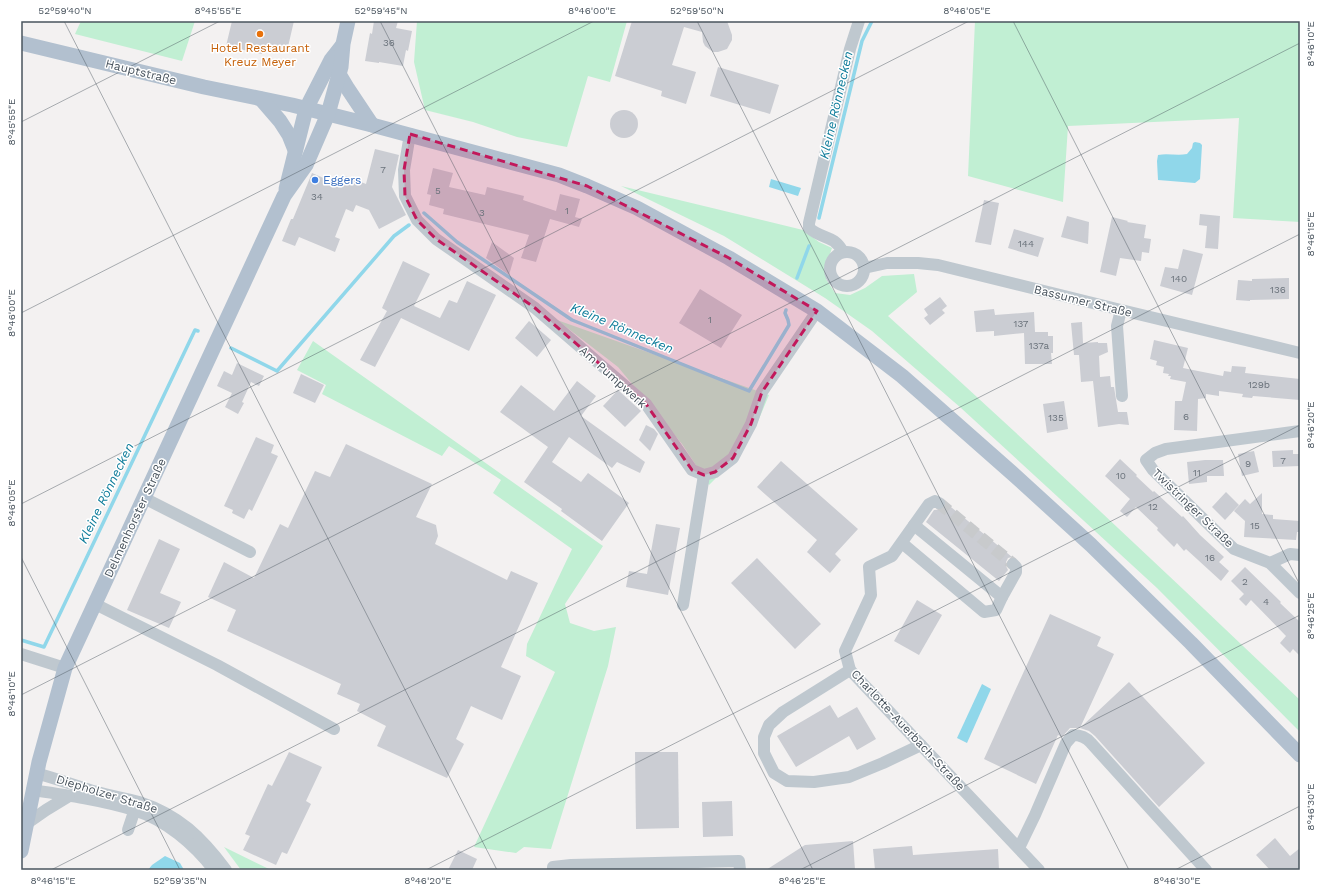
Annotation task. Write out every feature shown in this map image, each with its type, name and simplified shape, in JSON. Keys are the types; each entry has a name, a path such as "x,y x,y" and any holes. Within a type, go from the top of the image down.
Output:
{"main road":[{"name":"Delmenhorster Straße","path":"21,851 36,773 65,668 284,196 306,165 328,114 339,74 348,21"},
{"name":"Hauptstraße","path":"21,43 204,87 372,124 559,175 637,208 716,251 817,311 902,376 1052,509 1130,583 1191,643 1300,755"},
{"name":"Delmenhorster Straße","path":"284,196 306,109 331,60 343,44"},
{"path":"339,74 372,124"},
{"path":"261,99 280,121 289,135 295,150"}],"street":[{"path":"843,252 839,245 833,240 815,233 809,228 809,223 850,49 860,21"},
{"name":"Am Pumpwerk","path":"410,134 404,170 405,196 417,220 436,238 535,308 646,404 692,470 704,476"},
{"path":"843,252 853,253 863,262 863,277 853,286 842,286 833,279 830,273 830,266 834,258 843,252"},
{"name":"Bassumer Straße","path":"864,268 887,263 918,263 938,265 1300,353"},
{"path":"1121,310 1117,326 1122,396"},
{"path":"683,605 704,476 715,472 733,458 751,424 762,392 817,311"},
{"name":"Twistringer Straße","path":"1270,563 1234,549 1153,470 1146,460 1155,453 1166,449 1300,431"},
{"path":"144,498 250,552"},
{"path":"939,503 934,501 929,504 902,543 984,612 996,610 1016,572 1016,567 1013,564"},
{"path":"914,525 1002,597"},
{"name":"Charlotte-Auerbach-Straße","path":"902,543 892,556 869,567 871,595 845,651 850,670 1039,870"},
{"path":"1300,555 1290,554 1270,563 1300,593"},
{"path":"95,604 217,665 334,729"},
{"path":"21,654 65,668"},
{"path":"850,670 783,712 770,725 764,737 764,754 774,773 787,782 814,782 849,777 921,745"},
{"path":"1019,848 1032,822 1066,743 1073,735 1080,735 1091,743 1206,870"},
{"name":"Diepholzer Straße","path":"36,773 98,792 136,806 187,841 214,870"},
{"name":"Diepholzer Straße","path":"32,790 136,806 168,814 192,832 209,848 226,870"},
{"name":"Diepholzer Straße","path":"26,824 69,796"},
{"path":"128,830 136,806"},
{"path":"553,869 571,865 600,867 740,861 740,870"}],"highlighted area":[{"path":"410,134 587,186 729,258 817,311 762,392 751,424 733,458 715,472 704,475 692,470 646,404 535,308 436,239 417,220 405,196 404,170"}],"green space":[{"path":"81,21 195,21 182,61 75,34"},
{"path":"417,21 627,21 610,82 588,76 567,147 517,137 473,122 425,110 414,62"},
{"path":"975,21 1300,21 1300,222 1233,218 1239,118 1068,126 1063,202 968,176"},
{"path":"621,186 803,230 819,242 832,248 826,266 826,279 835,293 850,295 865,288 882,276 914,274 917,292 888,316 1147,555 1300,700 1300,732 1157,588 961,408 872,331 825,298 724,236"},
{"path":"557,320 769,395 756,426 719,475 709,485 682,444 618,367"},
{"path":"313,341 603,546 565,604 570,623 594,631 616,627 608,666 551,849 524,847 516,853 474,847 555,672 526,656 527,644 572,549 493,493 501,480 449,446 442,456 322,394 326,385 297,370"},
{"path":"224,847 271,870 241,870"}],"water":[{"path":"1195,142 1202,145 1200,179 1195,183 1158,180 1158,155 1187,154"},
{"path":"771,179 801,188 798,196 769,187"},
{"path":"982,684 991,689 967,743 957,738"},
{"path":"165,856 180,863 184,870 148,870 152,865"}],"building":[{"name":"Hotel Restaurant Kreuz Meyer","path":"232,21 294,21 287,51 276,48 275,52 263,49 262,54 226,46"},
{"path":"374,21 398,21 396,28 412,31 403,66 365,61 370,33 372,34"},
{"path":"632,21 727,21 732,35 732,40 727,49 713,52 705,46 702,32 684,27 672,65 696,72 686,104 661,96 662,91 615,76"},
{"path":"718,67 779,85 770,114 710,96"},
{"path":"624,110 634,114 638,124 634,134 624,138 614,134 610,124 614,114"},
{"path":"375,149 399,155 392,187 406,215 379,229 369,210 356,205 353,212 346,209 335,237 340,239 335,252 299,237 295,246 282,241 312,173 342,186 346,176 366,184"},
{"path":"433,168 453,173 449,187 485,195 487,187 524,196 523,200 556,211 560,194 580,199 575,217 582,219 579,227 550,219 536,262 521,258 529,235 443,214 444,209 429,205 431,195 427,194"},
{"path":"984,200 999,203 991,245 975,242"},
{"path":"1200,214 1220,216 1218,249 1205,248 1207,226 1199,225"},
{"path":"1067,216 1089,222 1088,244 1061,237"},
{"path":"1112,217 1128,221 1127,222 1146,225 1144,238 1151,239 1149,253 1142,252 1141,261 1120,258 1116,276 1100,272"},
{"path":"1014,229 1044,238 1038,257 1008,248"},
{"path":"492,242 514,258 509,275 486,258"},
{"path":"1183,249 1203,254 1192,295 1160,286 1165,267 1178,269"},
{"path":"403,261 430,274 414,306 440,318 449,300 457,303 467,281 496,295 469,351 401,318 375,367 360,360 387,311 382,308"},
{"path":"1289,278 1289,299 1250,301 1236,300 1238,280 1252,281 1252,279"},
{"path":"700,289 742,315 721,348 679,323"},
{"path":"940,297 947,306 942,310 945,313 930,325 924,318 928,315 924,309"},
{"path":"994,309 995,315 1034,312 1035,332 1048,332 1048,336 1053,336 1053,353 1051,353 1052,364 1025,364 1024,333 994,336 994,331 976,332 974,311"},
{"path":"529,321 551,340 537,357 515,338"},
{"path":"1082,322 1083,343 1107,343 1108,352 1099,356 1100,377 1110,376 1111,387 1114,387 1118,412 1127,412 1129,425 1119,424 1098,427 1093,381 1081,382 1079,355 1074,355 1071,323"},
{"path":"1154,340 1188,348 1183,368 1223,376 1224,371 1231,372 1232,366 1246,367 1245,373 1300,379 1300,400 1253,396 1252,398 1242,397 1243,394 1219,391 1219,396 1206,394 1206,398 1198,399 1197,431 1174,430 1175,401 1182,401 1186,382 1170,379 1171,376 1168,376 1169,374 1163,373 1164,367 1156,365 1157,361 1150,359"},
{"path":"237,363 264,376 259,386 251,382 242,402 244,403 238,414 225,407 232,393 217,386 224,371 232,375"},
{"path":"301,374 324,385 315,403 293,393"},
{"path":"577,381 596,396 581,416 645,462 640,473 617,462 612,468 569,437 552,462 581,482 588,473 629,503 602,541 561,511 562,509 524,482 548,447 500,412 521,385 554,411"},
{"path":"618,390 641,411 625,427 603,406"},
{"path":"1064,401 1068,429 1047,433 1043,404"},
{"path":"646,425 654,429 658,434 650,451 639,440"},
{"path":"256,437 274,445 271,453 278,456 252,511 249,509 244,519 232,513 233,510 224,506"},
{"path":"346,444 432,484 416,517 436,525 438,536 435,544 507,580 511,571 538,583 501,667 521,676 502,720 471,706 456,739 464,744 447,778 377,746 386,726 357,711 360,704 337,694 341,684 227,631 236,610 208,597 224,562 254,578 280,524 288,528 315,471 330,477"},
{"path":"1293,450 1293,454 1299,454 1300,466 1273,467 1272,451"},
{"path":"1254,451 1259,472 1242,476 1238,454"},
{"path":"1120,459 1153,492 1154,491 1182,517 1183,516 1200,535 1224,557 1219,562 1229,571 1221,581 1186,549 1184,551 1177,543 1174,547 1157,530 1158,528 1136,507 1127,517 1120,511 1130,499 1105,476"},
{"path":"1223,460 1224,476 1207,476 1207,482 1189,484 1187,462"},
{"path":"781,461 858,529 835,554 841,560 830,573 807,552 817,540 757,487"},
{"path":"1226,492 1239,505 1225,520 1212,507"},
{"path":"1262,493 1262,514 1273,515 1273,519 1300,521 1300,532 1297,532 1296,540 1244,537 1245,521 1234,511 1245,499 1250,504"},
{"path":"946,503 1012,557 1008,558 1006,566 1008,570 999,581 926,522 934,510 943,509"},
{"path":"656,524 680,528 668,595 626,587 629,571 647,574"},
{"path":"159,539 180,549 160,593 181,602 169,628 127,610"},
{"path":"757,558 821,624 795,649 731,583"},
{"path":"1245,567 1300,622 1300,656 1293,649 1290,653 1280,643 1286,636 1251,600 1246,606 1239,599 1244,594 1231,581"},
{"path":"917,600 942,615 919,655 894,641"},
{"path":"1050,614 1101,637 1097,646 1114,654 1080,728 1070,728 1062,737 1058,735 1036,784 984,759"},
{"path":"1129,682 1205,763 1159,807 1095,736 1089,731 1080,728"},
{"path":"830,705 838,718 857,707 876,739 857,750 849,736 796,767 777,736"},
{"path":"289,752 322,767 306,801 311,804 287,854 282,852 276,865 243,850 250,836 245,834 268,784 272,786"},
{"path":"635,752 678,752 679,828 636,829"},
{"path":"732,801 733,836 703,837 702,802"},
{"path":"1275,838 1290,856 1300,848 1300,870 1270,870 1256,855"},
{"path":"853,841 855,870 766,870 805,845"},
{"path":"912,846 913,855 998,849 999,870 875,870 873,849"},
{"path":"458,850 477,859 472,870 448,870"}],"waterway":[{"name":"Kleine Rönnecken","path":"819,218 862,41 872,21"},
{"name":"Kleine Rönnecken","path":"424,213 457,242 572,320 749,391 789,325 785,313 786,310"},
{"name":"Kleine Rönnecken","path":"231,348 277,371 394,236 409,225"},
{"name":"Kleine Rönnecken","path":"797,278 809,246"},
{"name":"Kleine Rönnecken","path":"21,640 44,647 195,330 198,331"}],"tunnel":[{"path":"939,503 1013,564"}],"place":[{"name":"Hotel Restaurant Kreuz Meyer","path":"260,34"},
{"name":"Eggers","path":"315,180"}]}
